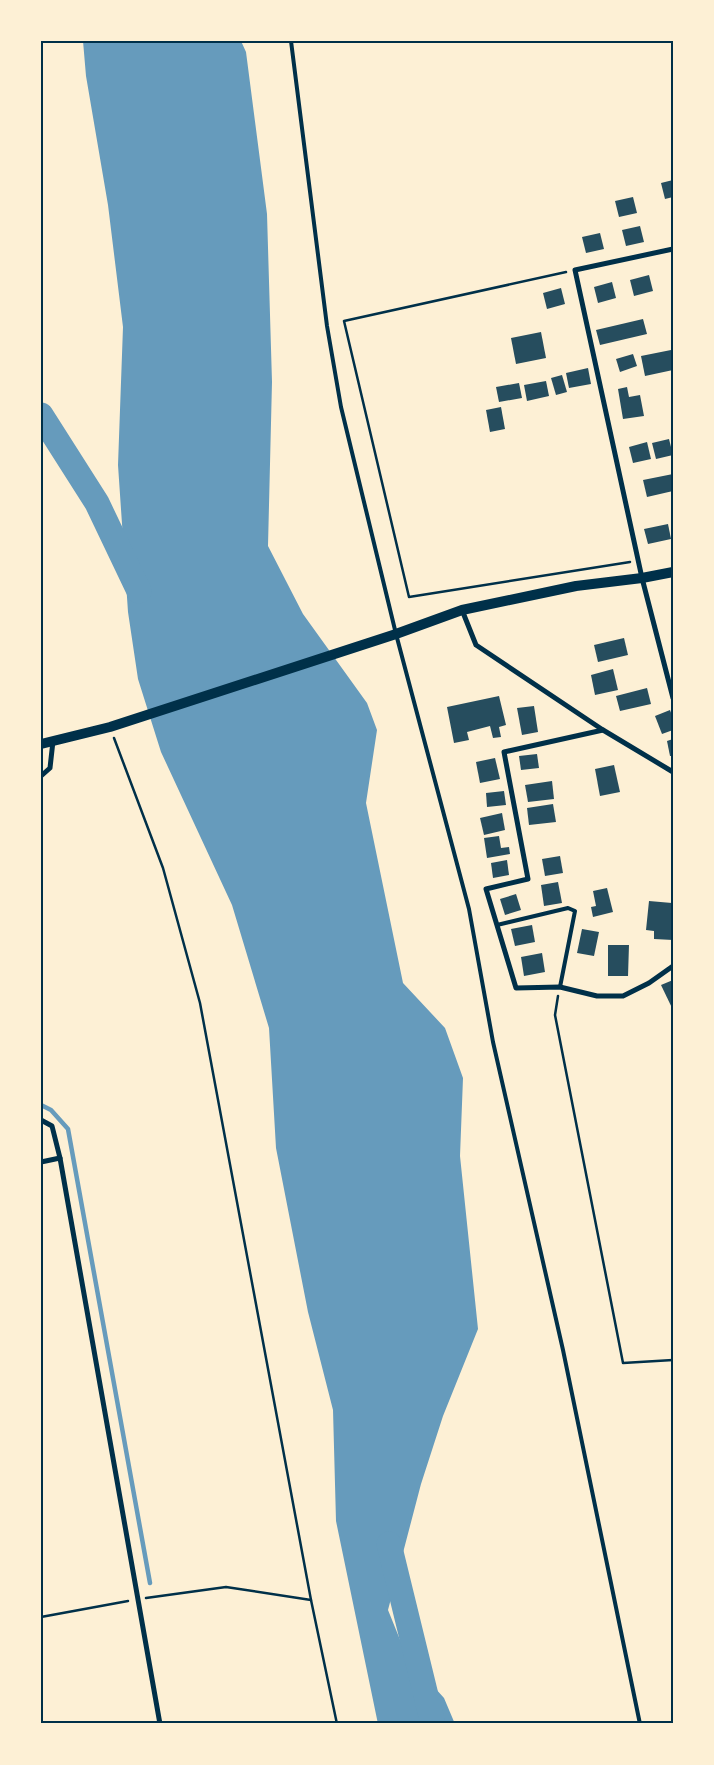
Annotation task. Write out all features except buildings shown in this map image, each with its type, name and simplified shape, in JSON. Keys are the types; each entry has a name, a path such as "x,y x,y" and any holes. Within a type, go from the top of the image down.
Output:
{"main road":[{"path":"41,744 110,727 396,634 462,610 576,586 642,578 673,572"}],"street":[{"path":"673,249 575,270 642,578 673,698"},
{"path":"462,610 476,645 603,730 673,772"},
{"path":"603,730 504,752 528,880 486,889 516,988 560,987 597,996 623,996 649,983 673,966"},
{"path":"41,776 50,768 53,742"},
{"path":"41,1120 52,1126 60,1158 160,1724"},
{"path":"41,1162 60,1158"}],"lane":[{"path":"291,41 327,326 341,407 396,634 469,909 493,1042 563,1350 640,1724"},
{"path":"497,926 568,908 575,912 560,987"}],"path":[{"path":"575,270 344,321 409,597 639,561"},
{"path":"110,727 163,868 200,1003 311,1600 336,1724"},
{"path":"560,987 555,1015 623,1363 673,1360"},
{"path":"41,1616 226,1587 311,1600"}],"water":[{"path":"83,41 241,41 246,52 267,214 272,382 268,546 303,614 367,703 377,730 366,803 403,983 445,1028 463,1078 460,1156 478,1329 443,1416 421,1484 388,1610 407,1657 444,1698 455,1724 378,1724 336,1521 333,1410 308,1312 276,1148 269,1028 232,905 161,752 138,679 128,612 118,465 123,327 108,205 86,76"}],"waterway":[{"path":"41,415 97,503 139,591"},
{"path":"41,1105 51,1110 68,1129 150,1583"},
{"path":"389,1544 433,1724"}]}
